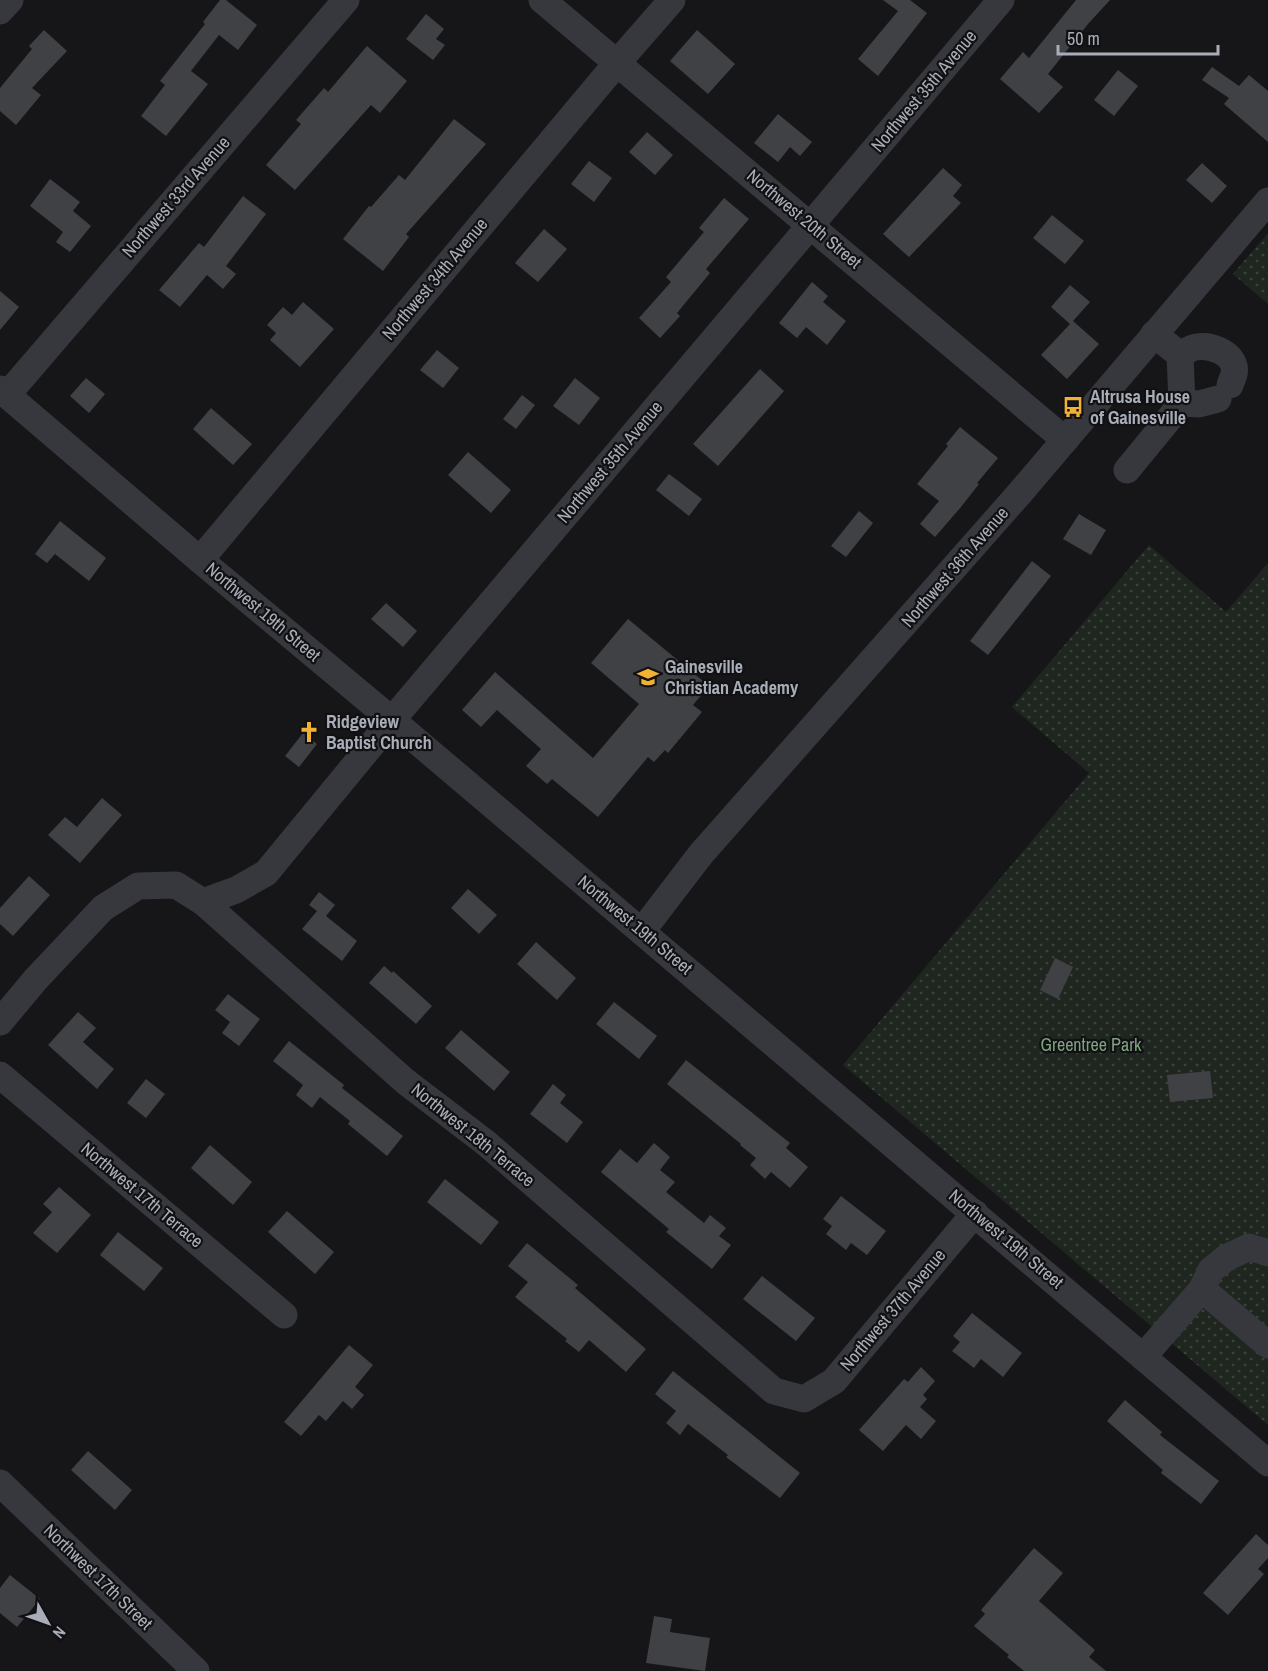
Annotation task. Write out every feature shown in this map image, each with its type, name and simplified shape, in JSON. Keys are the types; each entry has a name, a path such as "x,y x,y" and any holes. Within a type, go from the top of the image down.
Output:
{"street":[{"path":"0,11 10,0"},
{"name":"Northwest 33rd Avenue","path":"3,392 26,370 346,0"},
{"name":"Northwest 20th Street","path":"542,0 1065,440"},
{"name":"Northwest 34th Avenue","path":"200,560 616,63 672,0"},
{"name":"Northwest 35th Avenue","path":"203,902 236,890 266,873 392,720 1001,0"},
{"name":"Northwest 36th Avenue","path":"642,931 701,854 1065,440 1268,201"},
{"path":"1127,470 1182,403 1180,355 1154,334"},
{"path":"1180,355 1196,346 1214,348 1225,354 1234,365 1235,374 1224,392 1199,404 1182,403"},
{"name":"Northwest 19th Street","path":"3,392 1268,1463"},
{"name":"Northwest 18th Terrace","path":"0,1022 36,979 103,908 138,886 176,885 203,902 406,1082 486,1143 774,1391 804,1400"},
{"name":"Northwest 17th Terrace","path":"0,1075 284,1315"},
{"name":"Northwest 37th Avenue","path":"804,1400 834,1381 975,1213"},
{"path":"1143,1357 1202,1289 1211,1270 1226,1258 1249,1247 1268,1253"},
{"path":"1202,1289 1268,1345"},
{"name":"Northwest 17th Street","path":"3,1493 196,1671"}],"green space":[{"path":"1268,233 1268,304 1233,274"},
{"name":"Greentree Park","path":"1149,545 1226,612 1268,563 1268,1425 843,1065 1089,773 1012,707"}],"building":[{"path":"220,0 226,0 257,25 238,50 219,35 191,71 208,84 166,136 141,116 165,85 160,81 205,24 203,22"},
{"path":"883,0 910,0 927,13 878,76 858,59 898,11"},
{"path":"1076,0 1110,0 1048,74 1063,87 1039,113 1000,79 1023,52 1029,58"},
{"path":"426,14 444,29 436,39 445,45 433,60 406,39"},
{"path":"44,30 67,51 32,88 41,95 16,125 0,111 0,88 32,49 29,46"},
{"path":"697,30 735,64 708,94 670,61"},
{"path":"367,46 407,81 380,113 371,105 295,190 266,165 301,124 296,120 324,88 328,92"},
{"path":"1212,67 1239,86 1249,75 1268,91 1268,142 1224,104 1229,98 1202,80"},
{"path":"1118,70 1138,86 1114,116 1094,100"},
{"path":"778,114 812,142 800,156 790,147 778,162 754,143"},
{"path":"454,119 486,144 406,234 409,237 383,271 343,239 369,206 371,207 399,175 405,180"},
{"path":"647,132 673,155 655,175 629,152"},
{"path":"589,161 612,178 594,202 571,184"},
{"path":"1202,163 1227,186 1212,203 1186,180"},
{"path":"943,168 962,185 953,196 961,203 909,257 883,234"},
{"path":"50,179 80,202 73,211 91,226 70,252 56,242 63,232 30,206"},
{"path":"243,196 266,214 226,266 236,274 223,289 207,275 180,307 159,290 199,243 204,247"},
{"path":"724,198 749,219 706,269 710,273 677,313 680,316 660,338 639,318 671,282 666,277 704,232 699,228"},
{"path":"1052,215 1084,241 1065,264 1033,238"},
{"path":"544,229 567,249 538,282 515,263"},
{"path":"812,282 828,296 823,302 846,321 827,345 806,327 797,338 779,323"},
{"path":"1070,285 1090,302 1073,321 1099,344 1067,379 1041,355 1070,324 1051,307"},
{"path":"0,291 19,307 0,330"},
{"path":"303,302 334,329 300,367 270,340 276,333 267,325 283,307 292,315"},
{"path":"437,350 459,368 443,388 420,370"},
{"path":"760,369 784,391 718,466 693,444"},
{"path":"86,378 105,394 89,413 70,396"},
{"path":"575,378 600,398 579,425 553,406"},
{"path":"522,395 535,405 516,429 503,419"},
{"path":"211,408 252,444 233,465 193,429"},
{"path":"960,427 998,458 935,537 920,524 939,501 917,484 948,446 946,444"},
{"path":"468,452 511,490 491,513 448,475"},
{"path":"669,474 702,499 689,516 656,490"},
{"path":"859,511 873,523 846,557 831,546"},
{"path":"1079,514 1106,530 1091,555 1063,539"},
{"path":"60,521 106,558 89,581 55,554 47,563 35,554"},
{"path":"1032,561 1051,576 988,655 970,641"},
{"path":"386,603 417,631 403,647 371,619"},
{"path":"628,619 709,686 693,705 702,712 668,753 665,750 654,762 648,757 598,817 552,779 547,784 526,766 541,749 497,710 481,727 462,710 495,672 593,758 639,704 591,663"},
{"path":"303,733 317,744 299,767 285,756"},
{"path":"102,798 122,815 80,863 48,835 65,817 77,827"},
{"path":"29,876 50,895 13,936 0,924 0,908"},
{"path":"468,889 497,915 479,934 451,908"},
{"path":"319,892 335,905 326,916 357,941 342,961 302,929 317,911 309,905"},
{"path":"536,942 576,978 557,1000 517,964"},
{"path":"1055,958 1073,967 1058,999 1040,990"},
{"path":"384,966 392,973 393,971 432,1006 416,1024 369,983"},
{"path":"228,994 260,1019 239,1046 222,1033 230,1022 215,1010"},
{"path":"614,1002 657,1036 639,1059 596,1024"},
{"path":"78,1012 96,1028 83,1042 114,1069 97,1089 48,1045"},
{"path":"461,1030 510,1072 494,1091 445,1048"},
{"path":"289,1041 344,1085 342,1088 403,1136 387,1156 348,1124 350,1121 320,1097 312,1108 296,1095 303,1085 273,1061"},
{"path":"686,1060 790,1143 786,1148 808,1167 790,1188 771,1172 765,1179 750,1165 756,1158 667,1084"},
{"path":"1210,1071 1213,1098 1170,1102 1167,1075"},
{"path":"146,1079 165,1094 146,1118 127,1103"},
{"path":"553,1084 566,1095 560,1103 583,1122 567,1143 530,1114"},
{"path":"654,1143 670,1157 660,1170 675,1182 666,1192 704,1223 710,1215 726,1228 719,1236 731,1245 712,1269 666,1232 669,1229 601,1172 620,1149 637,1163"},
{"path":"210,1145 252,1182 233,1205 191,1168"},
{"path":"445,1179 499,1222 481,1245 427,1202"},
{"path":"59,1187 91,1215 57,1253 33,1233 52,1212 43,1204"},
{"path":"841,1196 886,1231 867,1255 851,1243 846,1250 826,1234 832,1226 823,1219"},
{"path":"287,1211 334,1252 315,1274 268,1232"},
{"path":"118,1232 163,1268 144,1291 100,1255"},
{"path":"527,1243 578,1285 575,1288 646,1349 626,1372 589,1340 579,1352 565,1341 567,1339 515,1297 528,1282 508,1266"},
{"path":"762,1276 815,1318 796,1341 743,1299"},
{"path":"972,1313 1022,1353 1003,1377 981,1359 974,1368 952,1351 960,1342 953,1336"},
{"path":"349,1345 373,1365 355,1387 364,1395 352,1409 343,1401 326,1421 319,1415 301,1436 284,1422"},
{"path":"921,1367 935,1381 923,1395 927,1399 920,1407 936,1421 921,1439 906,1425 883,1451 859,1430 904,1379 908,1382"},
{"path":"673,1371 800,1473 780,1498 726,1457 728,1455 688,1424 680,1435 666,1423 676,1411 655,1394"},
{"path":"1125,1400 1162,1432 1160,1435 1219,1481 1201,1504 1161,1473 1163,1470 1107,1421"},
{"path":"88,1451 132,1490 115,1510 71,1470"},
{"path":"1256,1534 1268,1545 1268,1558 1258,1569 1264,1574 1228,1615 1203,1593"},
{"path":"1034,1548 1063,1573 1039,1601 1095,1650 1089,1657 1106,1671 1024,1671 1007,1657 1009,1655 974,1626 985,1614 981,1610"},
{"path":"10,1575 40,1599 17,1627 0,1613 0,1588"},
{"path":"654,1616 672,1619 670,1632 710,1638 705,1671 646,1663"}],"place":[{"name":"Altrusa House of Gainesville","path":"1073,407"},
{"name":"Gainesville Christian Academy","path":"648,677"},
{"name":"Ridgeview Baptist Church","path":"309,732"}]}
